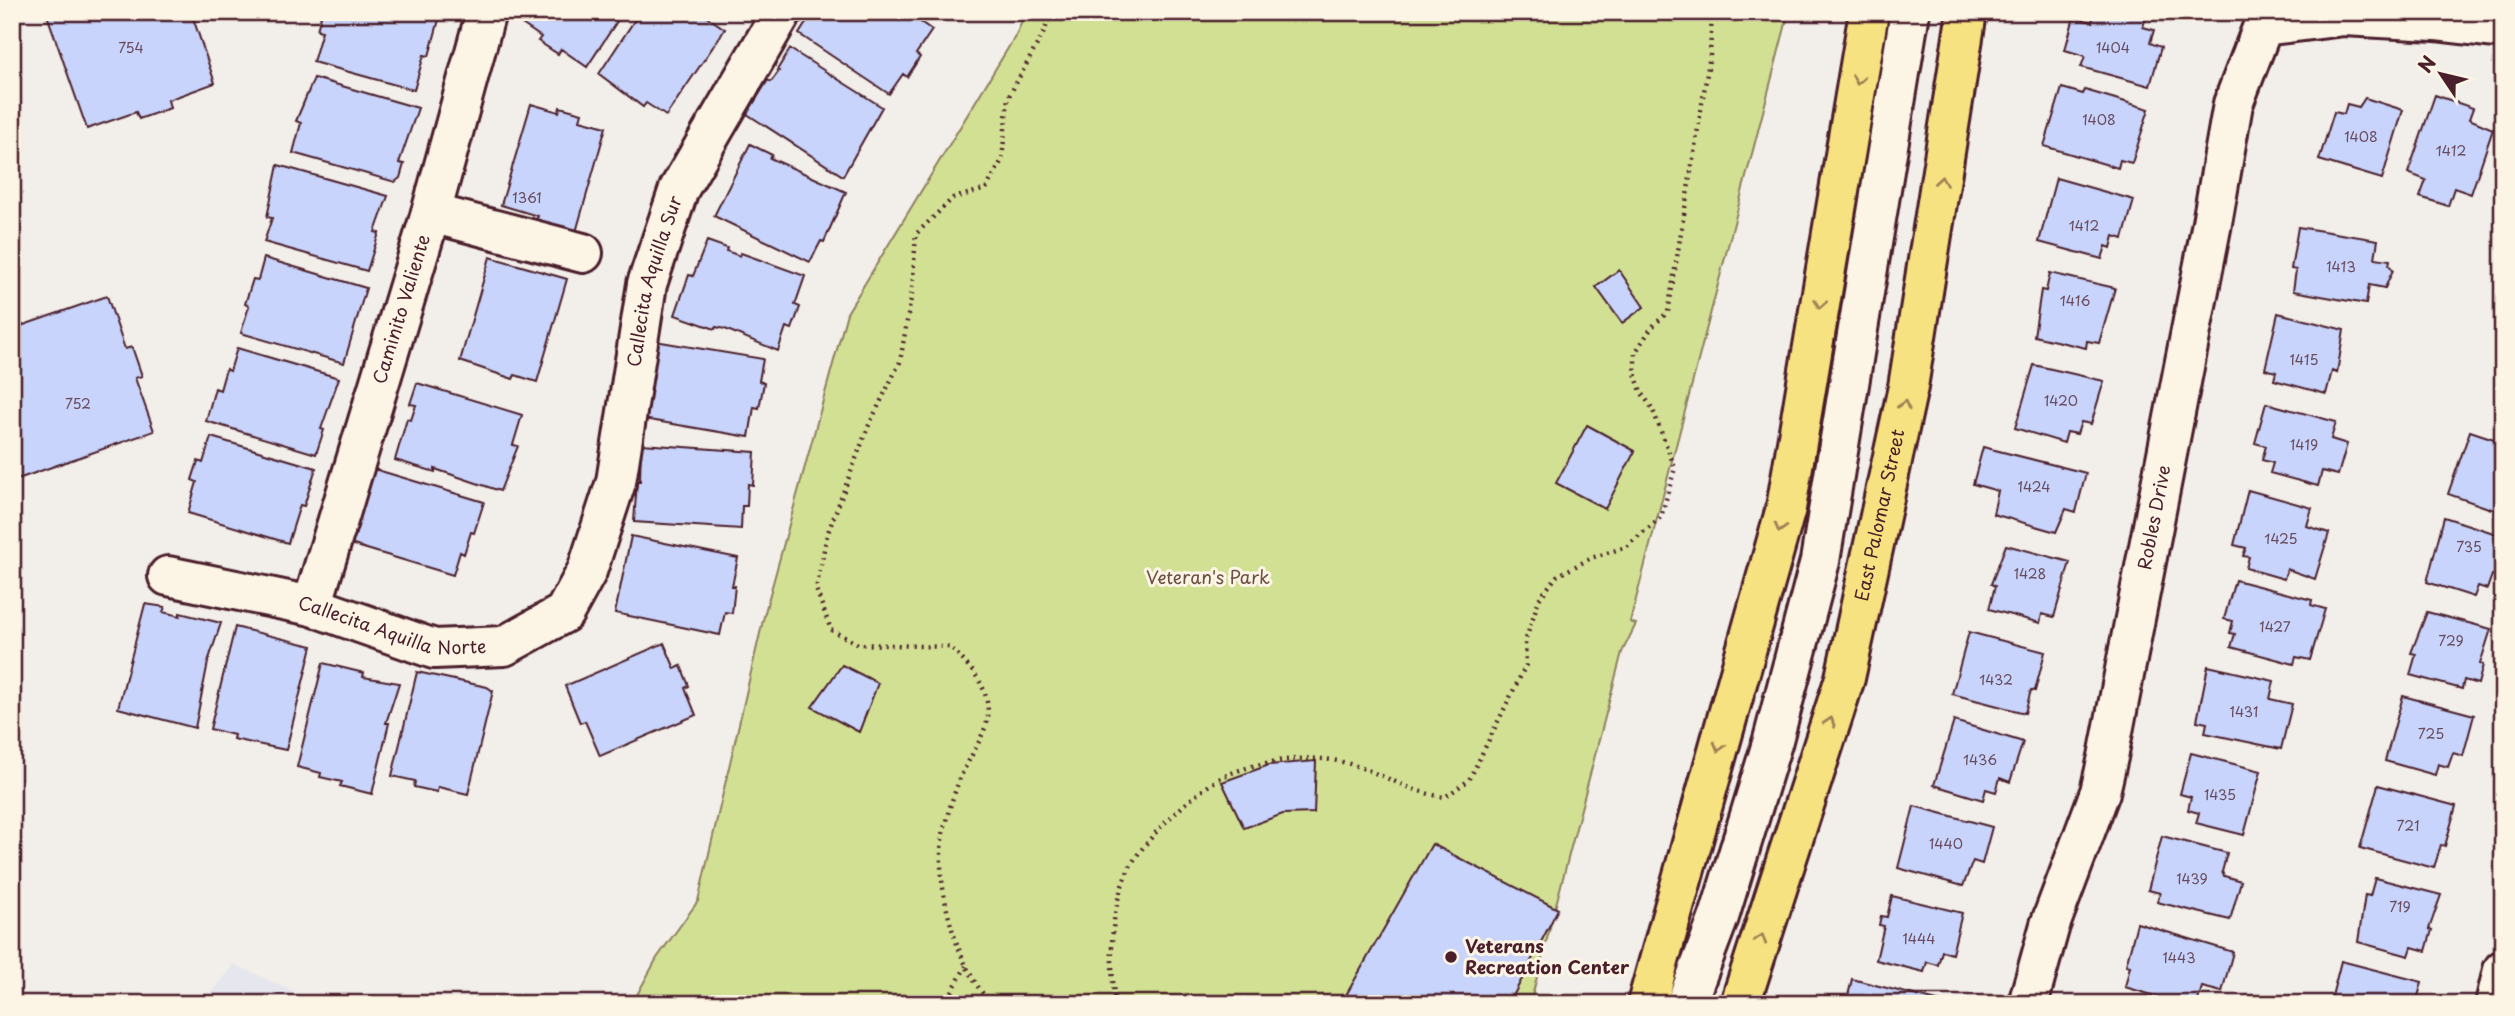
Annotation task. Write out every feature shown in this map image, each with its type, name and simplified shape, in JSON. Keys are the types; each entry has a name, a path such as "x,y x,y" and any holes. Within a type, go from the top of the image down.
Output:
{"main road":[{"path":"1647,1004 1786,508 1869,12"},
{"name":"East Palomar Street","path":"1740,1004 1845,678 1908,387 1967,12"}],"street":[{"name":"Caminito Valiente","path":"312,606 431,213 486,12"},
{"path":"1686,1004 1719,917 1761,778 1820,561 1910,12"},
{"name":"Callecita Aquilla Sur","path":"587,572 616,482 647,284 679,189 771,16"},
{"name":"Robles Drive","path":"2028,1004 2050,925 2100,792 2122,694 2233,104 2263,26 2344,16 2435,20 2503,29"},
{"path":"431,213 583,253"},
{"name":"Callecita Aquilla Norte","path":"168,576 312,606 434,649 504,646 564,613 587,572"},
{"path":"2495,1004 2503,970"}],"path":[{"path":"992,1004 981,993 966,966 947,921 943,831 960,780 989,718 983,683 951,647 858,644 831,630 816,589 827,535 868,427 900,362 912,292 916,234 953,198 986,189 1002,160 1008,98 1045,30 1051,12"},
{"path":"1115,1004 1110,949 1119,899 1127,871 1167,820 1227,775 1269,762 1303,759 1326,759 1358,767 1429,795 1445,797 1469,780 1525,665 1525,642 1539,599 1557,576 1591,558 1626,547 1661,517 1675,468 1652,408 1641,392 1635,353 1652,327 1668,312 1710,55 1712,12"},
{"path":"945,1004 966,966"}],"shaded area":[{"path":"234,964 320,1004 204,1004"}],"green space":[{"name":"Veteran's Park","path":"1026,12 1789,12 1630,622 1636,624 1622,652 1530,1004 632,1004 657,958 698,901 764,616 847,313 1016,35"}],"building":[{"path":"46,12 191,12 215,83 168,100 170,108 139,119 136,112 87,129"},
{"path":"322,12 427,12 440,16 429,56 424,55 414,90 313,62 322,31 317,30"},
{"path":"529,12 623,12 587,67 561,49 558,54 538,41 541,37 522,24"},
{"path":"640,12 700,12 725,29 666,116 646,103 643,107 599,74"},
{"path":"813,12 906,12 932,30 916,54 920,57 907,77 903,74 889,94 799,34"},
{"path":"2095,12 2129,12 2146,17 2143,27 2154,30 2150,43 2161,47 2150,86 2081,67 2085,56 2065,50 2074,17 2092,22"},
{"path":"790,49 882,107 843,176 747,114 768,80 771,82 779,71 777,70"},
{"path":"314,78 418,108 399,163 404,164 400,178 395,182 293,153 301,123 296,121"},
{"path":"2062,88 2083,94 2085,90 2149,109 2132,163 2120,160 2118,168 2044,146"},
{"path":"2435,95 2473,108 2469,119 2493,129 2471,194 2454,188 2448,206 2420,197 2426,180 2408,173"},
{"path":"2365,98 2403,110 2382,179 2319,160 2334,112 2344,114 2347,104 2359,107"},
{"path":"531,104 559,112 560,107 582,113 580,120 606,127 576,232 536,220 538,216 501,205"},
{"path":"750,144 772,155 770,158 846,192 824,242 821,241 810,262 714,216"},
{"path":"278,165 388,196 375,232 379,233 367,271 264,242 272,218 267,217"},
{"path":"2056,178 2134,200 2123,239 2114,236 2111,248 2106,246 2102,259 2039,242"},
{"path":"2298,227 2378,240 2375,258 2390,260 2389,265 2393,270 2385,288 2369,285 2366,304 2293,291 2296,270 2291,269"},
{"path":"707,241 740,256 741,253 805,276 795,305 800,307 792,329 786,327 778,351 725,329 715,329 675,315 689,275 693,276"},
{"path":"490,257 567,279 537,382 515,375 513,379 460,361"},
{"path":"264,258 366,288 344,363 241,333 249,306 245,304 253,279 258,280"},
{"path":"1619,270 1644,307 1622,323 1596,287"},
{"path":"2050,273 2115,288 2099,343 2087,341 2086,348 2034,336 2041,290 2046,291"},
{"path":"107,296 125,349 132,347 142,376 135,378 154,431 12,481 12,329"},
{"path":"2278,313 2344,330 2337,373 2332,371 2326,394 2274,380 2276,372 2265,369"},
{"path":"655,341 763,359 759,381 764,383 759,408 754,407 749,437 643,419"},
{"path":"237,348 339,378 321,429 324,430 316,454 206,421 215,388 220,390 226,369 230,371"},
{"path":"2034,365 2104,381 2091,424 2081,422 2077,434 2067,432 2064,443 2015,428"},
{"path":"417,383 522,415 513,445 518,446 500,491 435,469 435,472 395,460 407,419 411,420 416,405 410,404"},
{"path":"2266,403 2336,422 2331,439 2347,444 2338,475 2322,471 2318,486 2270,473 2273,463 2262,460 2266,446 2255,443"},
{"path":"1587,425 1635,451 1605,509 1556,483"},
{"path":"2470,431 2503,442 2503,513 2448,494"},
{"path":"211,437 316,468 288,543 188,513 197,482 192,480 198,461 203,463"},
{"path":"641,444 755,452 753,485 748,484 747,506 742,506 741,529 634,522 637,481 640,481"},
{"path":"1983,447 2086,473 2076,512 2066,509 2056,532 1993,514 1998,491 1973,484"},
{"path":"374,469 484,502 474,533 471,532 464,554 460,552 453,575 350,544"},
{"path":"2248,490 2312,508 2307,526 2329,533 2315,579 2287,569 2284,579 2246,568 2249,557 2243,556 2246,548 2234,545"},
{"path":"2444,517 2503,536 2503,578 2492,575 2487,589 2478,586 2474,597 2427,582"},
{"path":"631,536 738,558 732,586 735,586 732,613 725,612 720,635 615,613"},
{"path":"2006,545 2070,562 2054,617 2042,614 2040,623 1989,609 1995,586 1991,584"},
{"path":"2235,580 2312,600 2311,605 2325,609 2310,660 2296,657 2294,664 2231,647 2235,634 2230,633 2233,621 2224,619"},
{"path":"145,604 165,607 163,612 180,616 180,613 221,623 208,662 195,728 118,708"},
{"path":"2427,612 2491,629 2480,664 2483,665 2478,684 2464,680 2462,689 2410,675 2416,654 2411,653"},
{"path":"235,627 312,646 286,750 233,739 234,735 210,729"},
{"path":"1969,632 2045,652 2035,691 2031,690 2025,713 1952,694"},
{"path":"664,643 675,669 681,666 689,686 685,688 696,715 600,756 585,721 580,723 565,686"},
{"path":"323,663 364,673 363,677 399,683 386,723 389,723 372,794 340,786 342,782 320,777 321,773 297,767"},
{"path":"842,665 878,683 859,732 812,707"},
{"path":"2208,666 2274,681 2270,699 2292,704 2281,749 2205,733 2207,723 2197,721"},
{"path":"417,672 487,687 493,691 468,794 438,787 437,792 414,787 415,781 392,776"},
{"path":"2403,696 2474,715 2463,756 2453,753 2448,767 2438,764 2435,775 2385,761"},
{"path":"1954,721 2023,742 2010,782 2000,778 1996,792 1986,789 1983,800 1934,785"},
{"path":"2191,753 2261,771 2244,835 2196,823 2199,813 2188,810 2191,797 2180,794"},
{"path":"1316,761 1314,813 1283,814 1244,828 1222,782 1269,765"},
{"path":"2378,785 2456,806 2445,846 2441,845 2434,868 2360,848"},
{"path":"1914,806 1992,827 1982,864 1973,861 1963,886 1898,868"},
{"path":"2162,836 2227,853 2222,872 2224,876 2241,881 2230,920 2157,902 2160,893 2148,890"},
{"name":"Veterans Recreation Center","path":"1432,844 1558,909 1509,1004 1341,1004"},
{"path":"2375,878 2441,895 2429,929 2432,930 2426,951 2412,947 2409,956 2358,942 2365,895 2370,896"},
{"path":"1892,896 1962,913 1952,954 1942,951 1938,965 1927,962 1924,972 1876,960 1884,926 1879,925 1881,916 1887,917"},
{"path":"2137,923 2233,952 2222,992 2202,987 2197,1004 2183,1004 2125,987 2130,966 2126,965"},
{"path":"2341,961 2422,982 2416,1004 2330,1004"},
{"path":"1852,979 1941,1002 1846,1004"}],"place":[{"name":"Veterans Recreation Center","path":"1451,957"}]}
